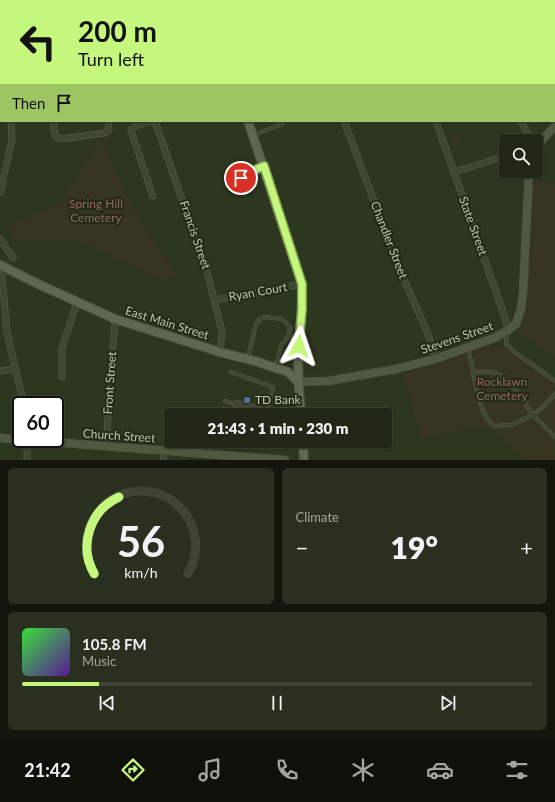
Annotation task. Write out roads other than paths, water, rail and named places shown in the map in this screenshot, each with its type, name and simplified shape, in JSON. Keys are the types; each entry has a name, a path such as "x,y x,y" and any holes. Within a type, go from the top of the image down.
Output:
{"main road":[{"path":"248,122 302,284 298,382 300,408"},
{"name":"East Main Street","path":"2,266 114,319 288,372 298,382"},
{"path":"303,448 304,460"}],"street":[{"path":"0,192 12,141 11,122"},
{"path":"54,122 56,137 61,139 105,133 109,130 108,122"},
{"path":"150,122 136,126 131,130 153,196"},
{"name":"Francis Street","path":"154,122 197,240 215,300 222,331 220,352"},
{"name":"Chandler Street","path":"344,122 400,270 428,334 435,359"},
{"name":"State Street","path":"436,122 508,323 507,331"},
{"path":"522,122 528,134"},
{"path":"543,138 555,126"},
{"path":"454,172 499,158"},
{"name":"Stevens Street","path":"298,382 328,380 396,369 435,359 494,338 516,324 522,302 525,273 529,178"},
{"path":"0,239 13,258"},
{"path":"2,266 3,316 22,396"},
{"name":"Ryan Court","path":"215,300 302,284"},
{"path":"62,377 62,348 77,302"},
{"name":"Front Street","path":"106,446 114,319"},
{"path":"0,370 16,369"},
{"name":"Church Street","path":"0,438 12,439"},
{"name":"Church Street","path":"64,443 285,460"},
{"path":"27,448 27,460"},
{"path":"163,451 164,460"}],"lane":[{"path":"253,135 282,124"},
{"path":"243,186 241,180 243,175 264,166"},
{"path":"247,359 256,324 260,319 266,317 282,319 290,327 289,336 282,345 276,368"},
{"path":"507,331 506,344 555,381"},
{"path":"289,336 300,337"},
{"path":"468,348 478,394 485,416 489,423 494,426 511,425 533,415 555,394"},
{"path":"231,372 272,387 266,410 238,402 234,403"},
{"path":"473,372 494,372 501,375 511,385 533,415 555,437"},
{"path":"225,400 248,408"},
{"path":"234,403 236,407 239,408"}],"place":[{"name":"TD Bank","path":"247,400"}],"park label":[{"name":"Spring Hill Cemetery","path":"96,211"},
{"name":"Rocklawn Cemetery","path":"502,389"}]}
